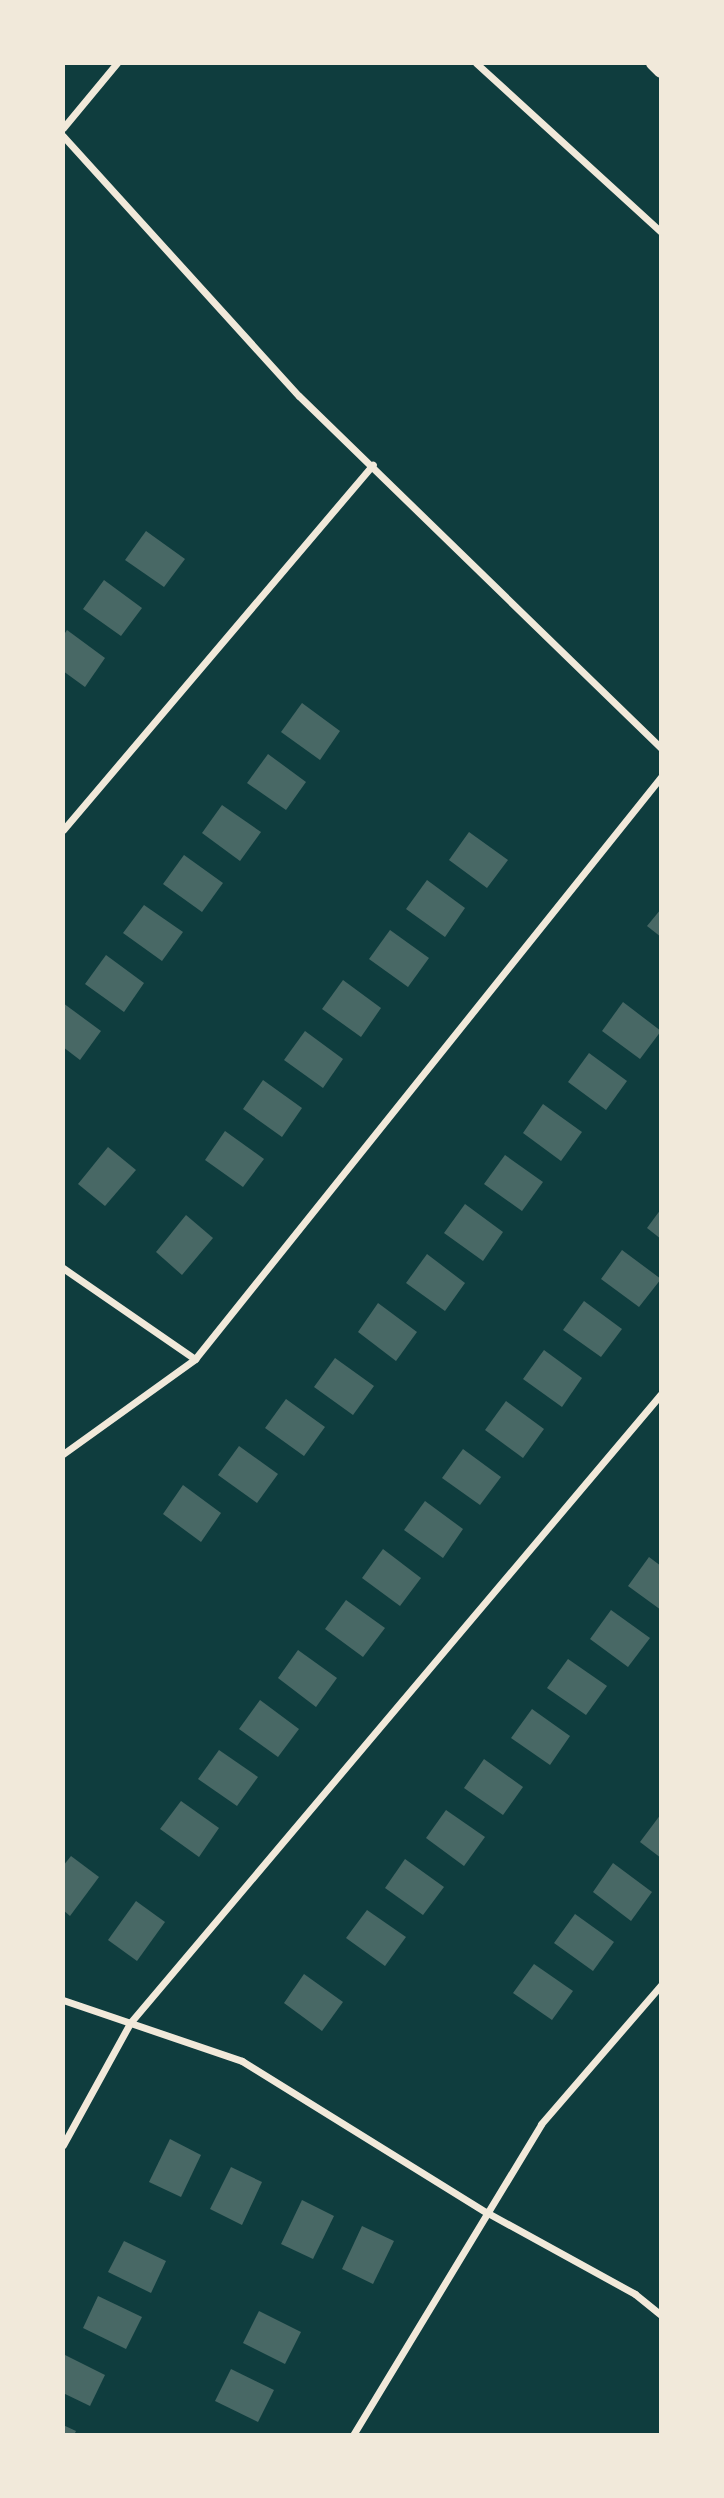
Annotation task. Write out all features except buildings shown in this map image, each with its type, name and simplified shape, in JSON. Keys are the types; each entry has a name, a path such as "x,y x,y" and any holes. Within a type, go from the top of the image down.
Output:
{"main road":[{"path":"653,63 661,71"}],"street":[{"path":"63,128 117,63"},
{"path":"476,63 661,232"},
{"path":"63,136 299,396 373,465 661,748"},
{"path":"63,830 373,465"},
{"path":"63,1454 195,1359 661,777"},
{"path":"63,1268 195,1359"},
{"path":"63,2145 130,2023 661,1394"},
{"path":"353,2435 541,2123 661,1985"},
{"path":"63,2000 242,2061 486,2212 635,2294 661,2315"}]}
